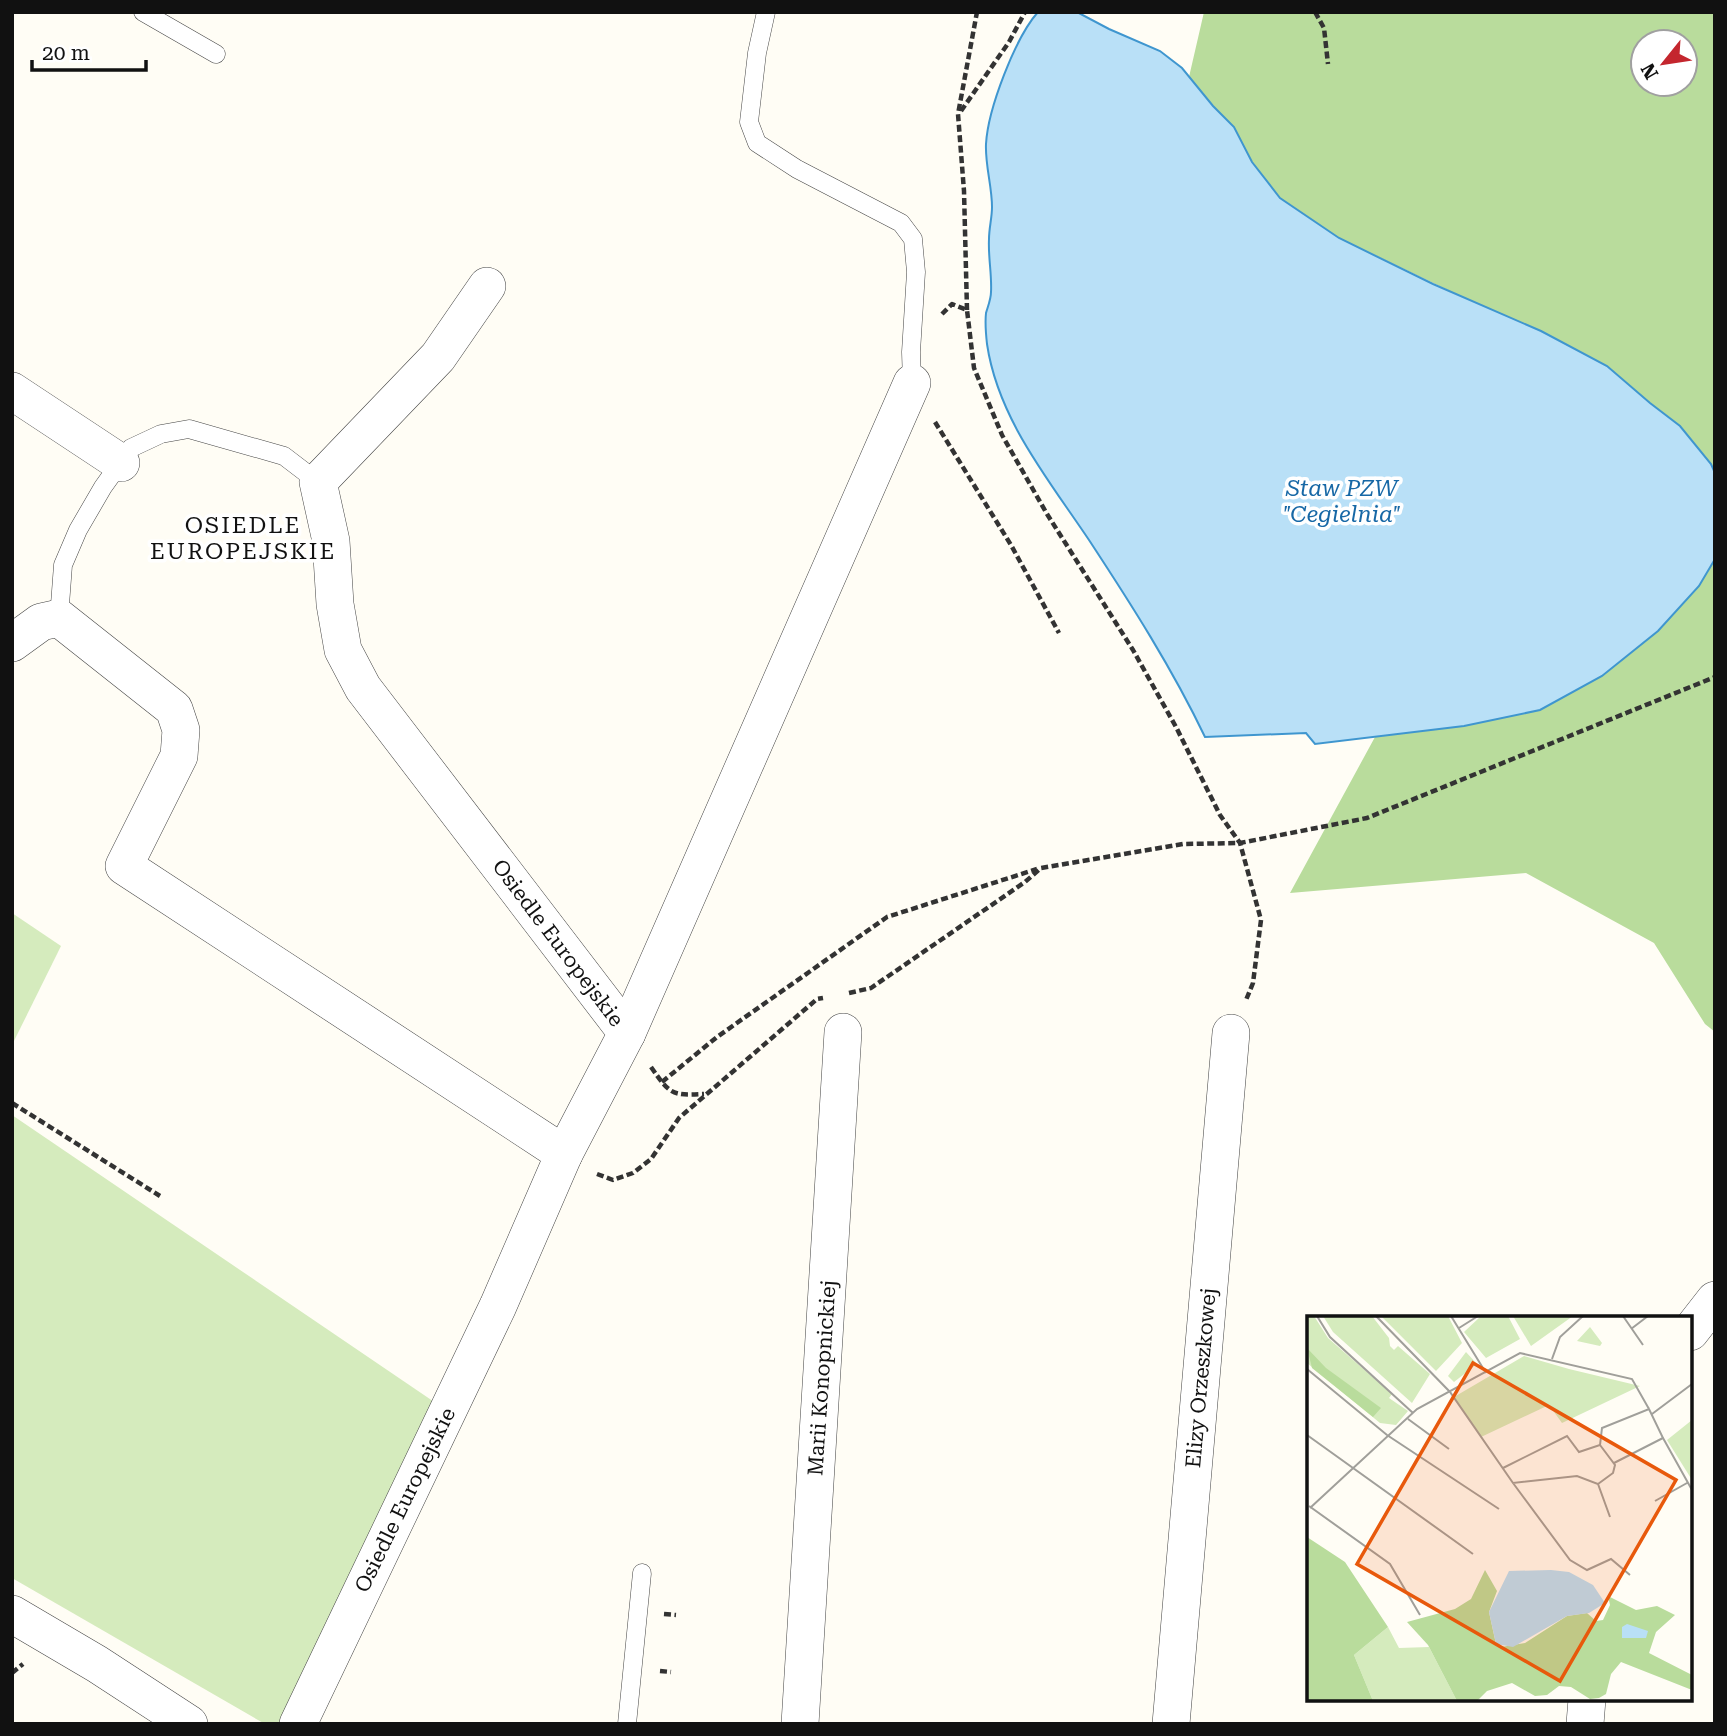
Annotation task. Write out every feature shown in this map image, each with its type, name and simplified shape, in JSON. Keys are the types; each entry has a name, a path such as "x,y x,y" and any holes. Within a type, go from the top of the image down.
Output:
{"street":[{"path":"318,482 438,357 487,286"},
{"path":"627,1033 912,383"},
{"path":"12,391 121,463"},
{"name":"Osiedle Europejskie","path":"298,1724 498,1306 564,1154 627,1033 363,688 343,650 335,604 331,541 318,482"},
{"path":"12,643 41,622 58,618 174,709 181,730 179,756 124,866 564,1154"},
{"name":"Marii Konopnickiej","path":"800,1724 843,1032"},
{"name":"Elizy Orzeszkowej","path":"1171,1724 1231,1033"},
{"path":"1692,1329 1715,1300"},
{"path":"13,1617 97,1664 189,1724"},
{"path":"1585,1724 1587,1701"}],"lane":[{"path":"142,12 216,54"},
{"path":"766,12 757,53 749,122 757,143 797,169 901,223 914,239 916,272 911,352 912,383"},
{"path":"58,618 63,565 78,530 103,487 131,448 161,434 189,429 284,456 318,482"},
{"path":"627,1724 642,1573"}],"path":[{"path":"977,12 958,114 964,191 967,310 974,368 1002,435 1047,514 1133,650 1176,726 1220,815 1240,843 1261,920 1253,983 1231,1033"},
{"path":"958,114 1009,41 1025,12"},
{"path":"1315,12 1324,28 1328,64"},
{"path":"938,321 952,304 967,310"},
{"path":"912,383 1012,545 1059,632"},
{"path":"662,1082 716,1037 887,917 1041,868 1183,844 1240,843 1367,818 1715,677"},
{"path":"844,994 871,988 1025,882 1041,868"},
{"path":"564,1154 581,1169 613,1180 633,1172 651,1159 679,1118 705,1094 817,999 831,996"},
{"path":"627,1033 662,1082 678,1095 705,1094"},
{"path":"12,1103 160,1196"}],"green space":[{"path":"1204,12 1715,12 1715,473 1711,464 1680,426 1607,366 1339,238 1280,198 1252,162 1234,127 1189,77"},
{"path":"1715,559 1715,1032 1705,1024 1654,943 1526,873 1290,893 1375,737 1464,726 1541,710 1699,586"},
{"path":"12,913 61,946 12,1045"},
{"path":"12,1115 449,1412 298,1724 265,1724 12,1578"}],"water":[{"name":"Staw PZW \"Cegielnia\"","path":"1038,12 1077,12 1160,51 1182,68 1234,127 1252,162 1280,198 1339,238 1433,284 1541,331 1607,366 1680,426 1711,464 1715,473 1715,559 1699,586 1658,631 1602,676 1540,710 1464,726 1315,744 1306,733 1205,737 1165,661 1135,612 1027,448 1002,398 993,371 986,324 991,295 989,235 992,207 986,144 992,112 1004,75 1020,39"}],"district":[{"name":"OSIEDLE EUROPEJSKIE","path":"243,538"}]}
